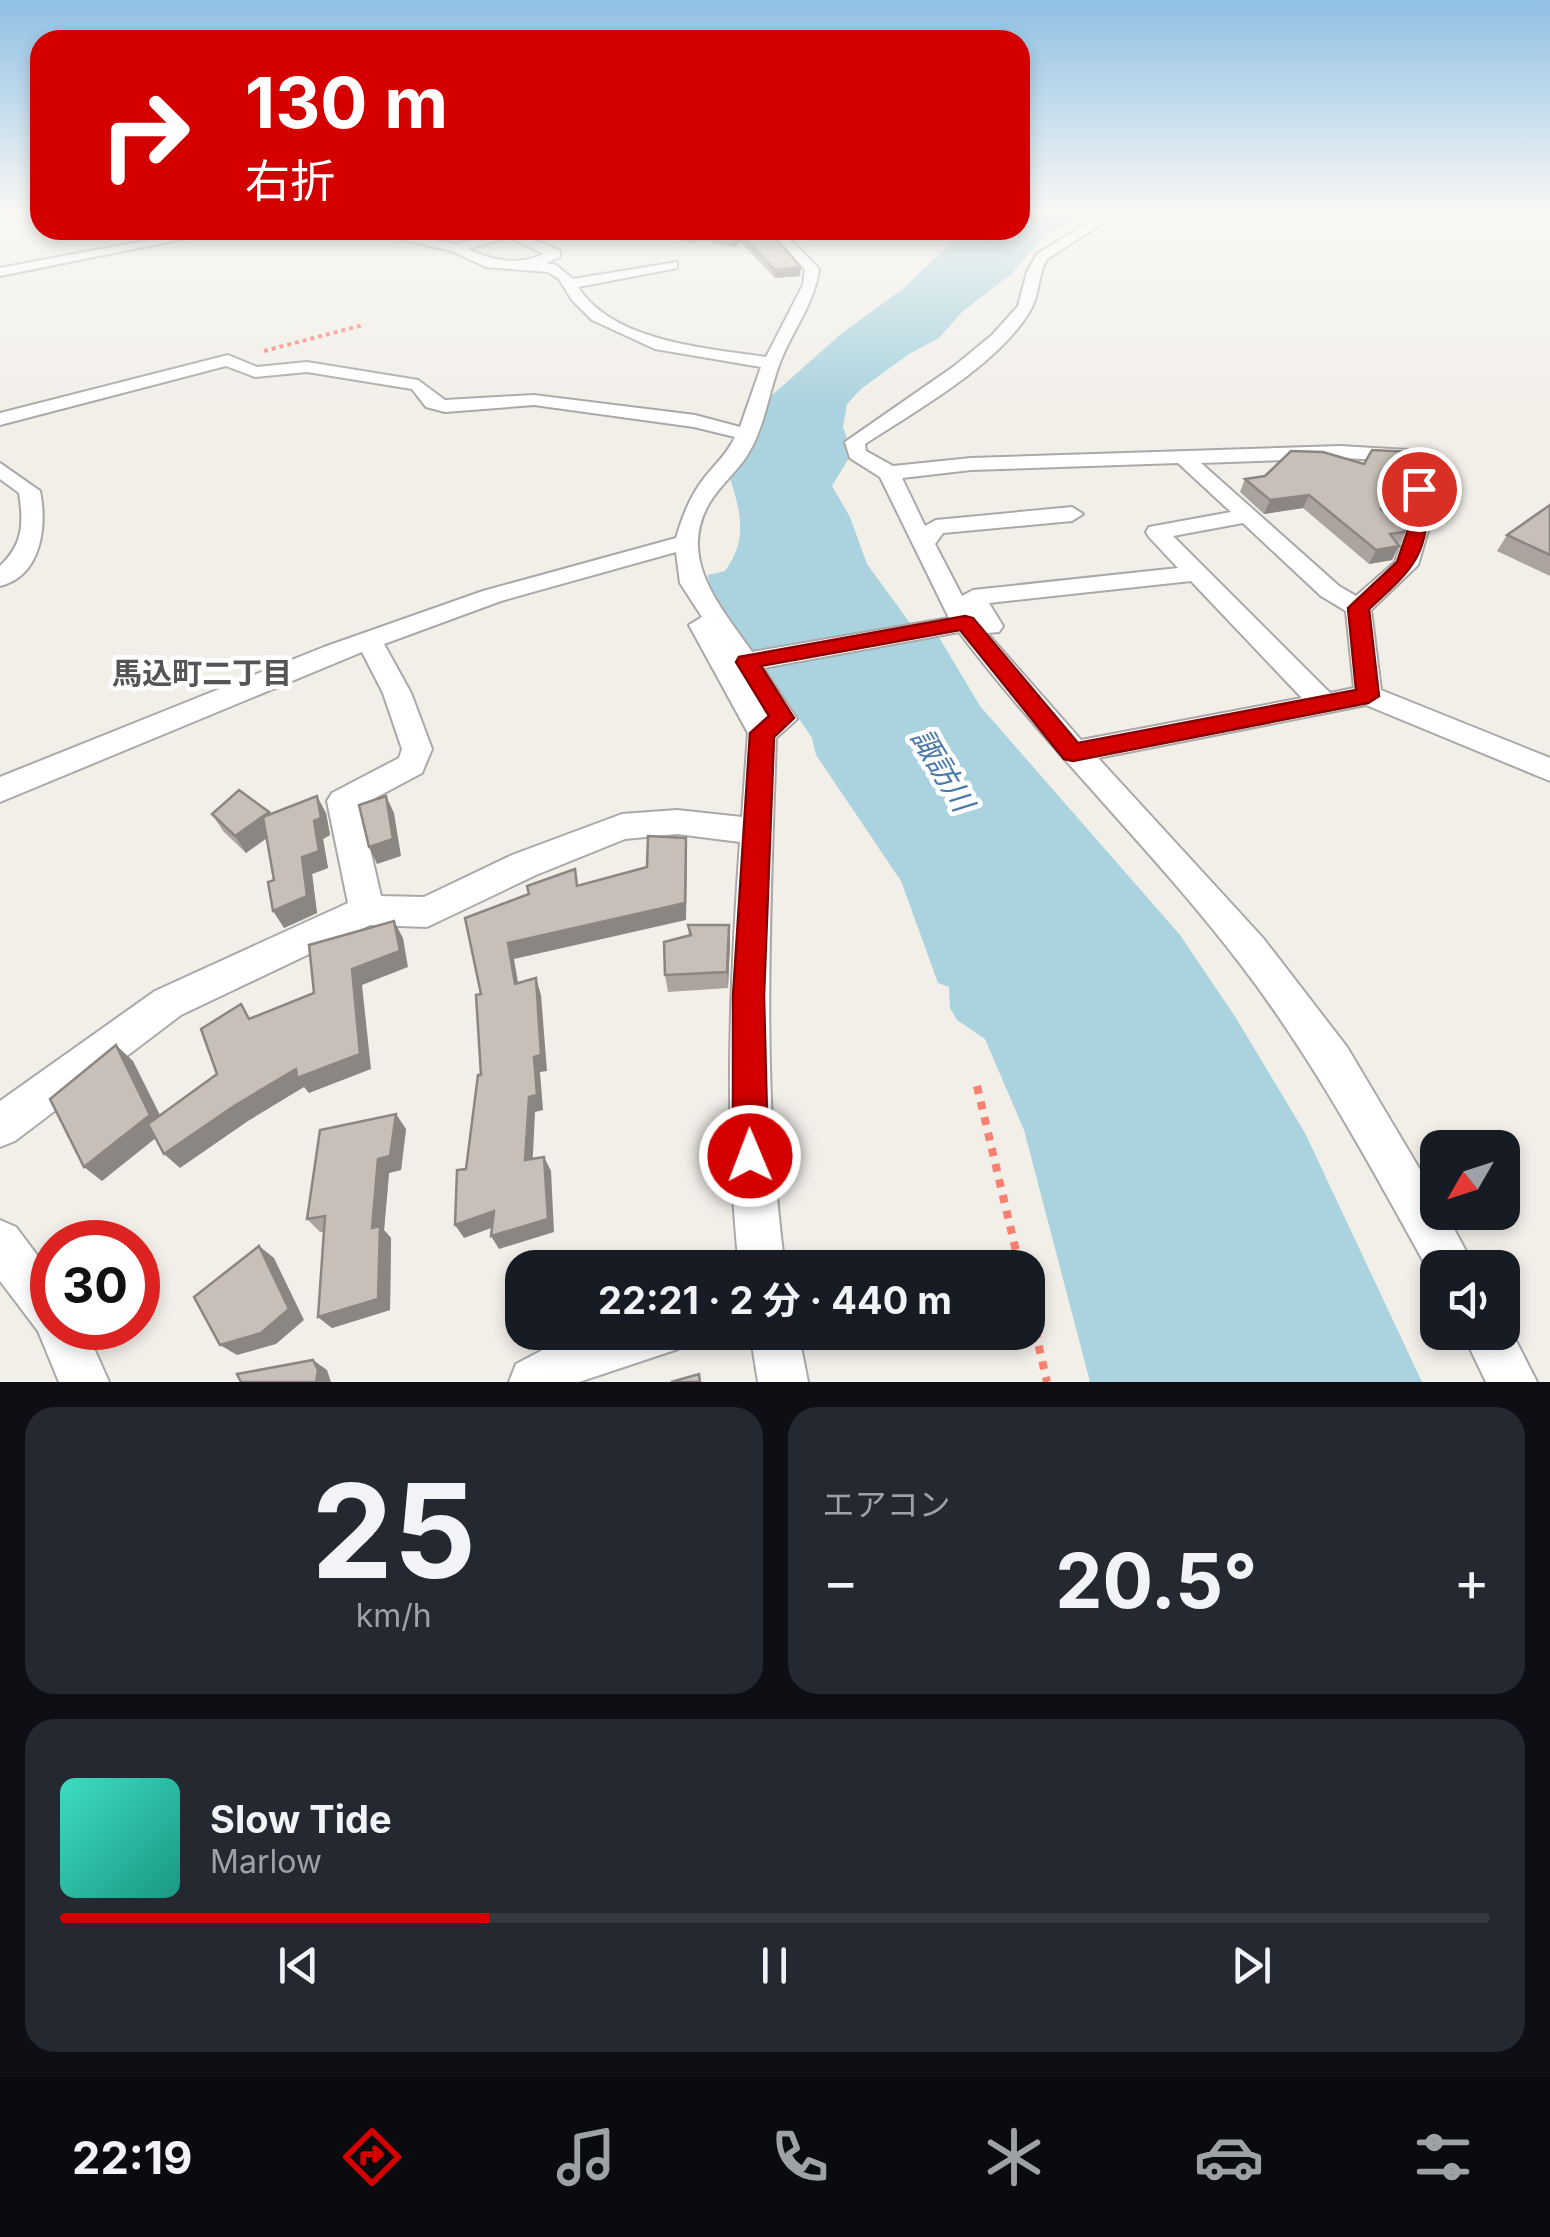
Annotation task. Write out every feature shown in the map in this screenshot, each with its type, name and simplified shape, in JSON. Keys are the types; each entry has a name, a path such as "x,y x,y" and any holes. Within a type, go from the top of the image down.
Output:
{"street":[{"path":"561,277 598,317 661,346 770,364"},
{"path":"568,284 605,277"},
{"path":"759,1250 751,1196 749,996 762,733 699,618 686,542 696,507 736,457 760,402 770,364 795,320 811,277"},
{"path":"1035,277 1028,306 974,360 856,442 857,454 889,473 960,623 1250,948 1334,1061 1442,1250"},
{"path":"0,419 228,360 255,372 307,368 418,386 432,403 444,406 534,400 695,421 745,434"},
{"path":"889,473 971,464 1340,452 1418,454 1419,524 1406,565 1358,608"},
{"path":"1185,459 1330,591 1358,608"},
{"path":"0,469 29,491 37,529 24,558 0,580"},
{"path":"924,544 936,526 1072,514"},
{"path":"1246,516 1156,532 1324,704"},
{"path":"0,790 369,640 492,596 686,542"},
{"path":"1000,668 1008,659 973,598 1196,573"},
{"path":"692,583 751,661 783,718 762,733"},
{"path":"1358,608 1368,696"},
{"path":"751,661 960,623"},
{"path":"367,910 343,801 411,765 417,748 397,694 369,640"},
{"path":"1073,752 1368,696 1550,770"},
{"path":"0,1126 168,1003 367,910 427,912 524,866 622,827 677,822 757,831"},
{"path":"0,1242 30,1283"},
{"path":"70,1350 84,1382"},
{"path":"534,1382 572,1358 599,1350"},
{"path":"777,1350 783,1382"},
{"path":"1495,1350 1512,1382"}],"path":[{"path":"228,360 363,325"},
{"path":"977,1086 1016,1250"},
{"path":"1040,1350 1047,1382"}],"water":[{"name":"諏訪川","path":"915,277 1006,277 962,312 939,338 909,354 847,404 843,427 852,453 832,486 850,517 867,564 910,623 937,634 980,706 1180,935 1236,1018 1305,1133 1422,1382 1090,1382 1024,1130 985,1039 957,1020 950,1008 949,987 938,983 901,881 816,755 812,738 752,649 742,645 709,584 708,575 725,571 737,548 739,515 730,478 746,460 771,396 841,334"}],"building":[{"path":"1372,450 1411,452 1401,477 1411,484 1381,509 1407,525 1404,532 1390,534 1399,546 1376,550 1309,495 1270,500 1245,479 1265,476 1291,451 1323,452 1364,464"},
{"path":"1550,505 1550,555 1507,535"},
{"path":"239,790 269,812 235,836 212,814"},
{"path":"317,796 321,818 314,821 319,851 302,857 307,896 273,911 268,882 274,880 263,817"},
{"path":"386,796 393,839 369,847 359,805"},
{"path":"648,836 686,838 685,903 508,943 515,984 536,978 541,1055 534,1057 537,1095 529,1097 525,1160 544,1157 548,1219 491,1236 494,1211 455,1225 457,1170 466,1169 481,1075 476,995 481,994 465,918 529,894 527,886 575,869 577,886 647,867"},
{"path":"394,921 400,951 352,969 360,1054 297,1078 296,1069 164,1154 148,1124 217,1074 201,1029 241,1004 249,1019 314,993 309,945"},
{"path":"688,925 729,925 727,972 665,975 664,942 691,935"},
{"path":"116,1045 150,1115 84,1167 50,1099"},
{"path":"396,1114 390,1156 378,1159 372,1228 380,1226 378,1299 318,1317 325,1216 307,1219 320,1130"},
{"path":"259,1246 289,1309 261,1333 220,1345 194,1297"},
{"path":"313,1360 318,1370 316,1382 241,1382 237,1374"},
{"path":"699,1374 700,1382 671,1382"}],"district":[{"name":"馬込町二丁目","path":"202,674"}],"route":[{"path":"750,1156 749,996 762,733 783,718 747,662 965,623 1018,691 1073,752 1368,696 1358,608 1406,565 1419,524 1419,489"}]}
